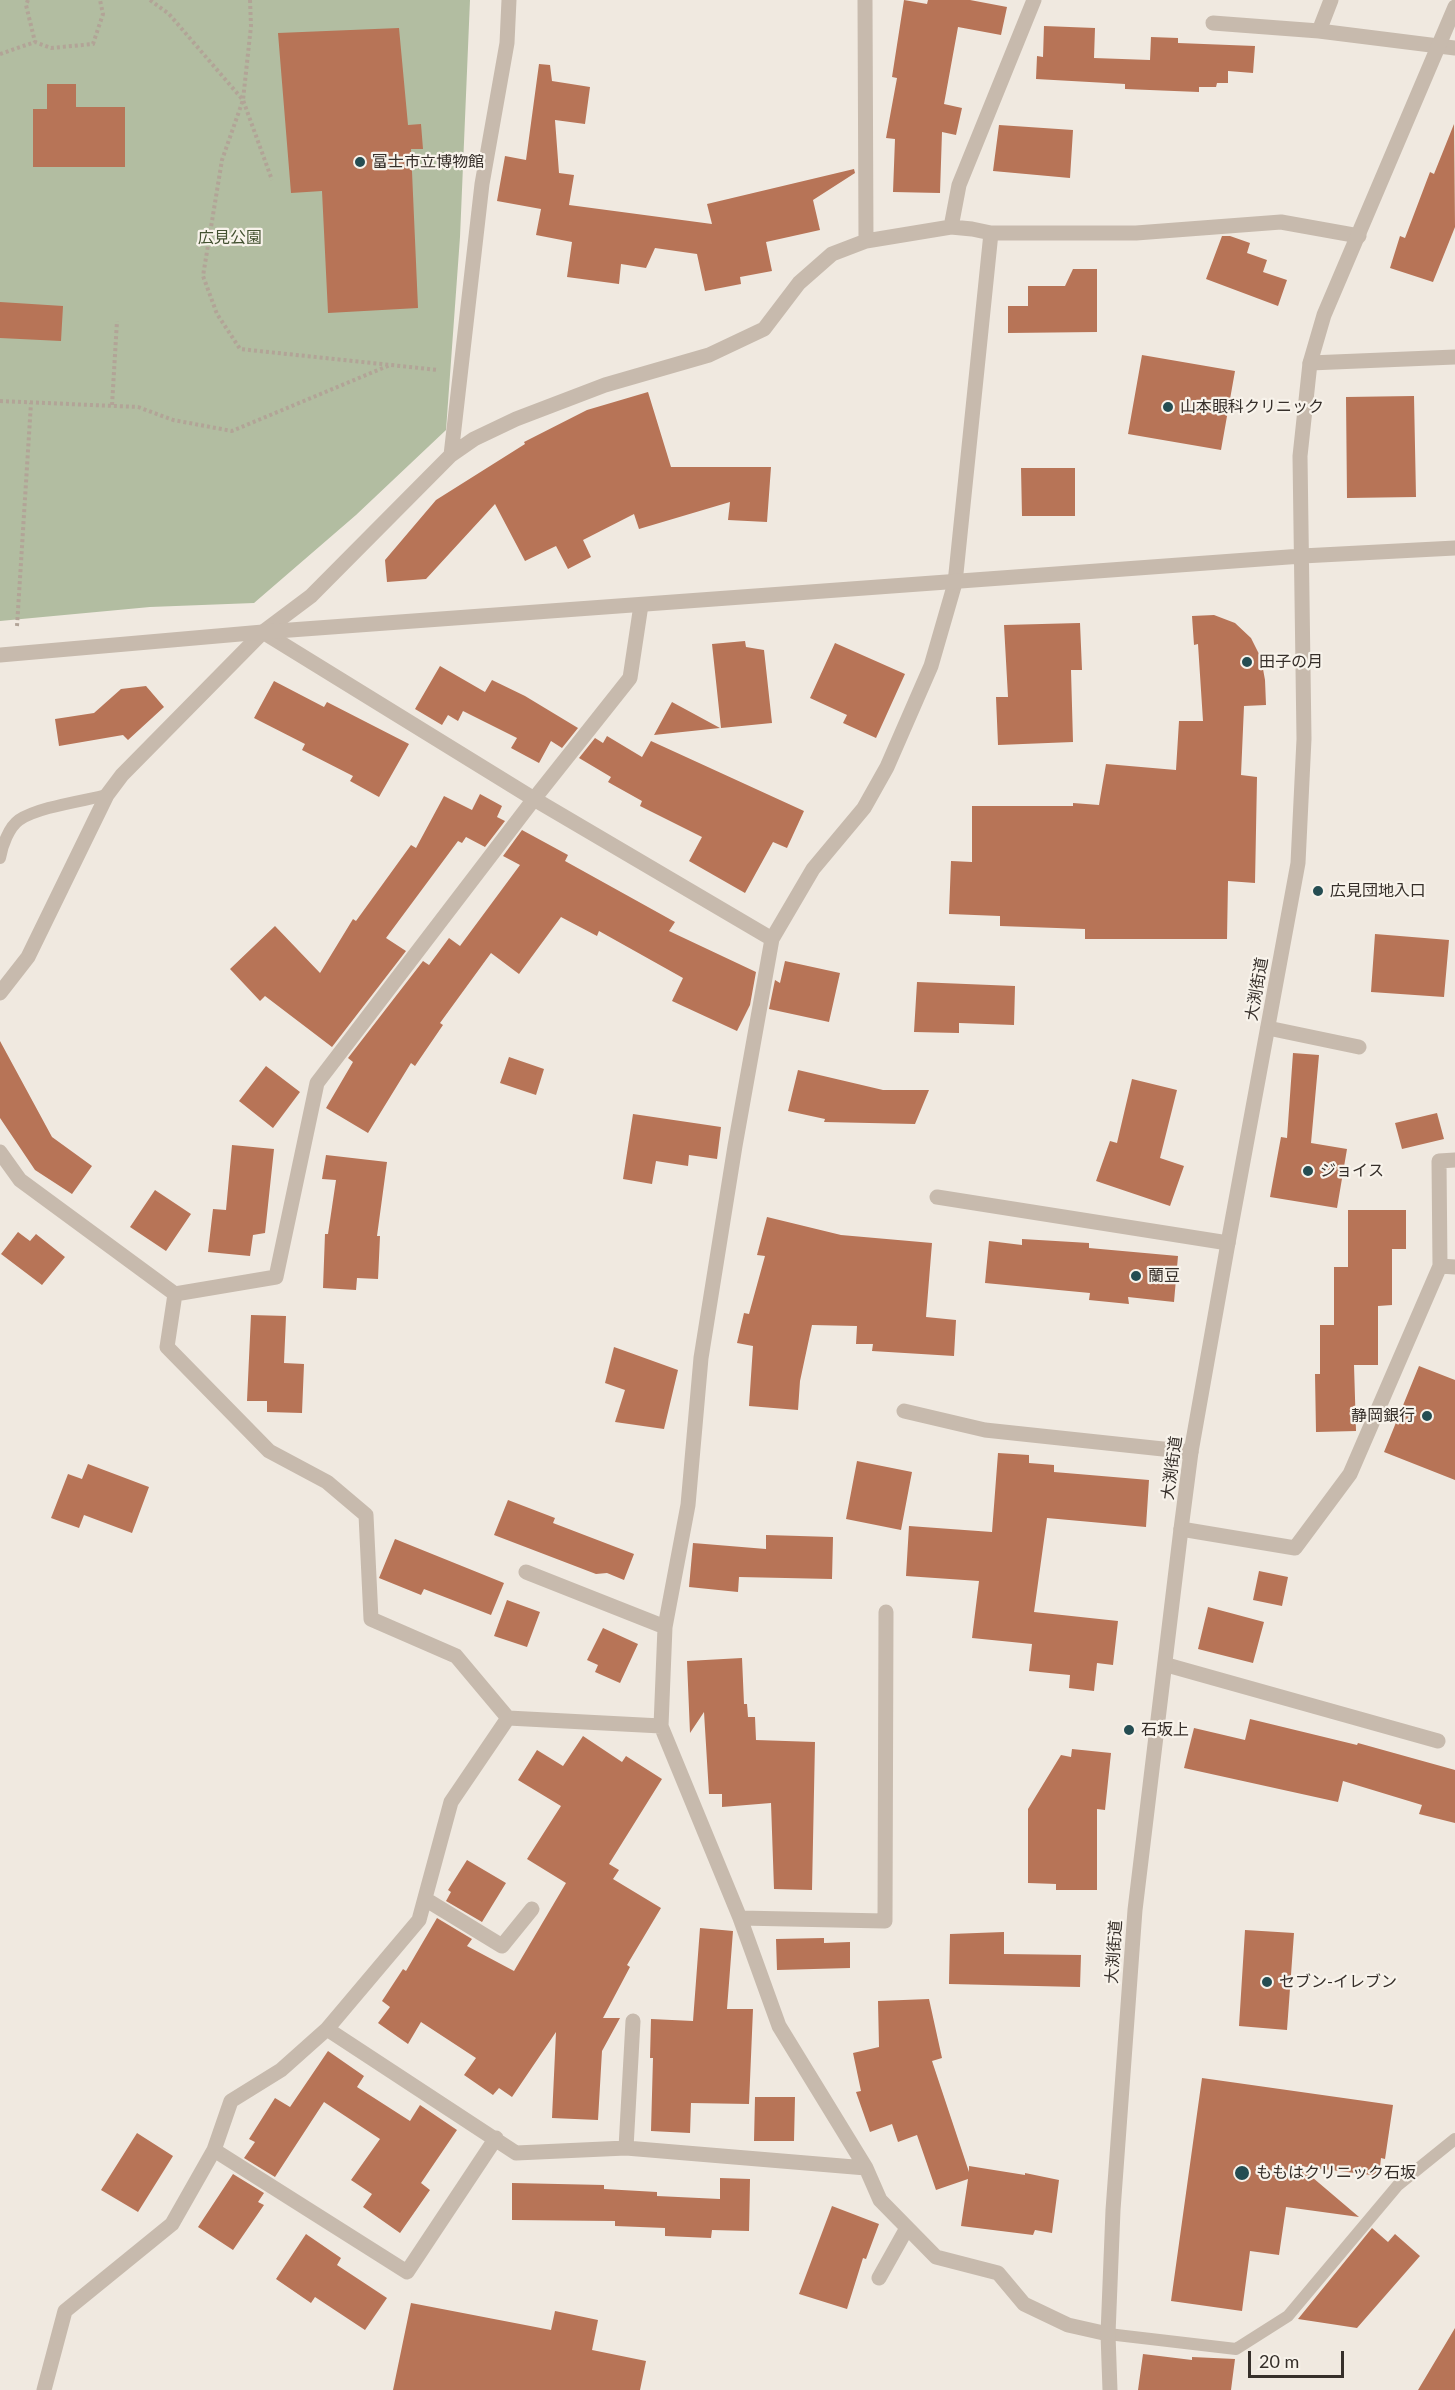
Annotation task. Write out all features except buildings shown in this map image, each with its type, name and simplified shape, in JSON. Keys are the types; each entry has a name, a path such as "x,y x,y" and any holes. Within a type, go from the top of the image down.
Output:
{"street":[{"path":"451,455 482,184 507,43 509,0"},
{"path":"864,0 866,241"},
{"path":"951,227 959,184 1034,0"},
{"path":"1319,31 1331,0"},
{"name":"大渕街道","path":"1110,2390 1108,2334 1113,2210 1135,1910 1167,1665 1181,1529 1191,1452 1298,863 1304,739 1300,456 1310,363 1324,315 1455,7"},
{"path":"1213,23 1319,31 1455,48"},
{"path":"0,993 28,957 106,795 122,775 263,632 311,596 451,455 474,439 516,419 605,385 709,356 764,329 799,283 832,254 866,241 951,227 991,234 1136,233 1281,222 1359,236"},
{"path":"991,234 955,583 931,666 887,767 864,807 813,869 772,939 702,1346 688,1505 665,1627 661,1726 740,1918 779,2026 866,2168 880,2200 936,2257 998,2273 1024,2304 1068,2325 1108,2334"},
{"path":"1310,363 1455,357"},
{"path":"0,655 263,632 1302,556 1455,548"},
{"path":"0,1152 20,1180 175,1294 276,1277 317,1083 534,799 630,678 641,605"},
{"path":"263,632 534,799 772,939"},
{"path":"1268,1028 1359,1047"},
{"path":"1181,1529 1295,1548 1350,1474 1447,1266 1439,1161 1455,1160"},
{"path":"937,1197 1228,1243"},
{"path":"175,1294 167,1347 269,1451 327,1482 366,1515 371,1619 456,1656 508,1718 661,1726"},
{"path":"904,1411 985,1430 1191,1452"},
{"path":"526,1572 665,1627"},
{"path":"740,1918 885,1921 886,1612"},
{"path":"1167,1665 1438,1741"},
{"path":"44,2390 65,2311 172,2224 214,2150 231,2101 281,2070 327,2029 419,1920 451,1802 508,1718"},
{"path":"425,1899 502,1946 532,1909"},
{"path":"626,2148 633,2021"},
{"path":"327,2029 516,2153 626,2148 866,2168"},
{"path":"214,2150 407,2272 496,2138"},
{"path":"879,2278 907,2228"}],"lane":[{"path":"0,858 2,845 18,820 45,809 106,795"},
{"path":"1108,2334 1236,2349 1288,2316 1398,2185 1455,2139"}],"path":[{"path":"28,0 26,5 35,42"},
{"path":"0,54 35,42 51,48 93,44 103,14 100,0"},
{"path":"150,0 169,14 243,100 272,180"},
{"path":"250,0 251,26 243,100 222,160 203,276 217,314 240,349 439,370"},
{"path":"112,405 117,321"},
{"path":"0,401 138,407 173,420 232,431 391,365"},
{"path":"17,626 31,402"}],"green space":[{"name":"広見公園","path":"0,0 470,0 460,237 446,430 356,515 254,603 150,607 0,621"}],"place":[{"name":"富士市立博物館","path":"360,162"},
{"name":"山本眼科クリニック","path":"1168,407"},
{"name":"田子の月","path":"1247,662"},
{"name":"広見団地入口","path":"1318,891"},
{"name":"ジョイス","path":"1308,1171"},
{"name":"蘭豆","path":"1136,1276"},
{"name":"静岡銀行","path":"1427,1416"},
{"name":"石坂上","path":"1129,1730"},
{"name":"セブン-イレブン","path":"1267,1982"},
{"name":"ももはクリニック石坂","path":"1242,2173"}]}
